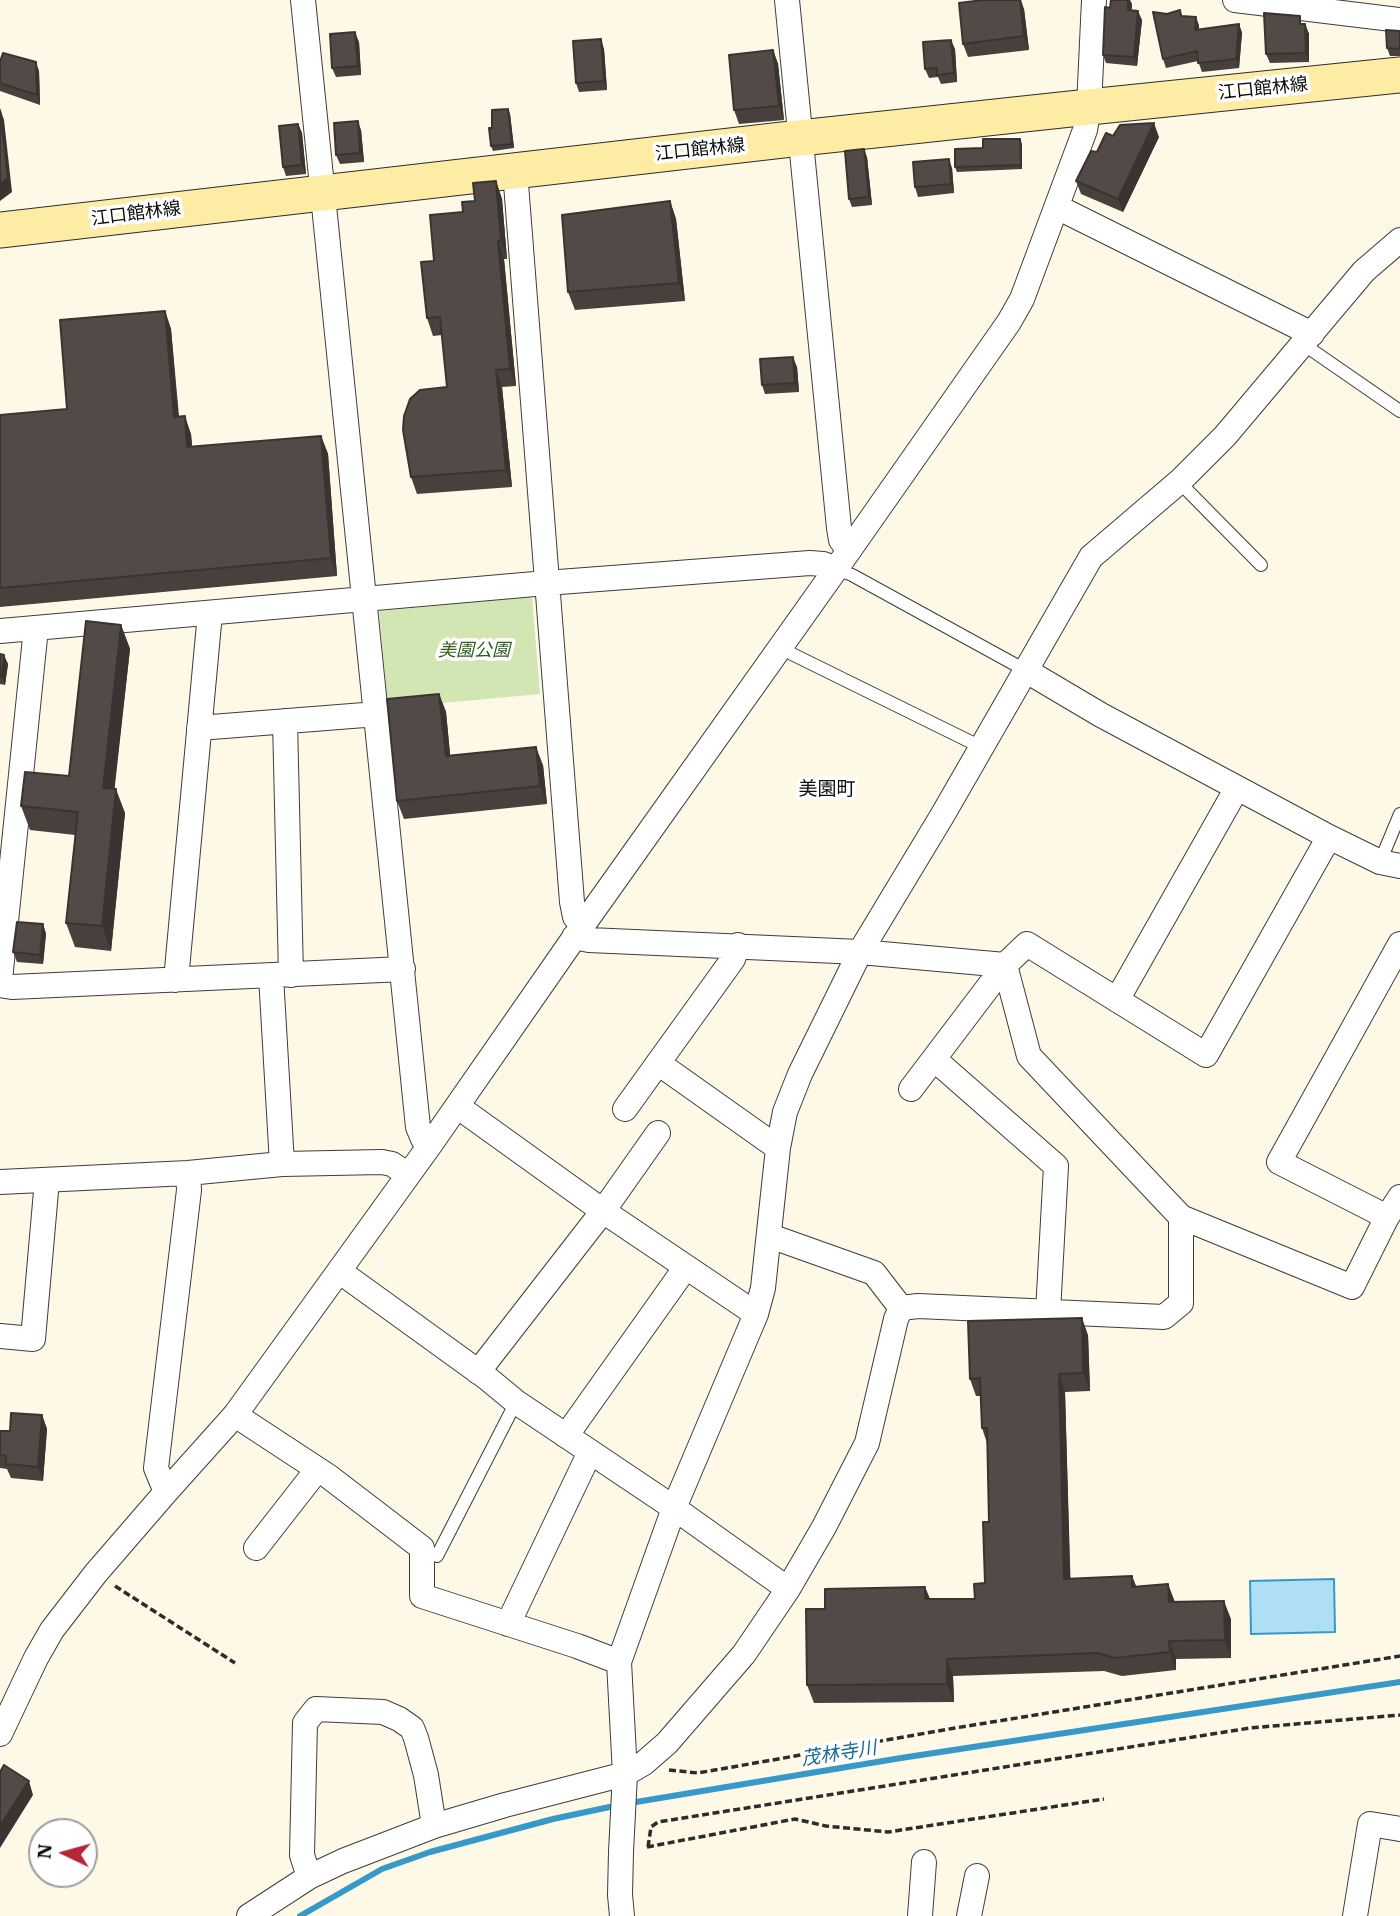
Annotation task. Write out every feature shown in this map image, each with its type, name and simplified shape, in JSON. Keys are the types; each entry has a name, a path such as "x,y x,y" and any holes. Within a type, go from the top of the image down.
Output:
{"main road":[{"name":"江口館林線","path":"0,230 800,138 1400,75"}],"street":[{"path":"303,0 418,1127 423,1139 430,1144"},
{"path":"787,0 843,560"},
{"path":"0,1734 51,1630 96,1573 235,1415 457,1106 1009,322 1022,299 1085,130 1089,107 1094,0"},
{"path":"1235,0 1295,4 1400,20"},
{"path":"515,170 572,902 578,931 589,940 860,952 1004,965"},
{"path":"1057,206 1307,339"},
{"path":"622,1916 621,1852 631,1775 619,1662 674,1508 756,1314 763,1288 770,1236 778,1148 785,1112 800,1074 860,952 1091,557 1180,481 1226,436 1364,271 1400,240"},
{"path":"0,631 546,583 823,564 843,560"},
{"path":"176,980 209,613"},
{"path":"36,628 0,982 12,987 403,969"},
{"path":"1026,670 1101,715 1237,788 1329,837 1390,864"},
{"path":"199,728 377,714"},
{"path":"282,1164 281,975 285,721"},
{"path":"1117,1000 1237,788"},
{"path":"911,1089 1004,965 1027,944 1206,1055 1329,837"},
{"path":"1387,1217 1279,1162 1400,944"},
{"path":"625,1109 733,959 738,945"},
{"path":"1004,965 1029,1056 1181,1217 1352,1287 1400,1196"},
{"path":"934,1059 1056,1166 1048,1312"},
{"path":"658,1063 778,1148"},
{"path":"457,1106 603,1211 756,1314"},
{"path":"478,1372 603,1211 658,1133"},
{"path":"0,1182 188,1173 282,1164 382,1162 392,1164 407,1174"},
{"path":"166,1492 156,1468 189,1190 188,1173"},
{"path":"0,1336 33,1339 47,1180"},
{"path":"901,1308 918,1306 1164,1317 1181,1303 1181,1217"},
{"path":"770,1236 874,1273 901,1308"},
{"path":"566,1436 686,1267"},
{"path":"339,1271 516,1402 674,1508 788,1589"},
{"path":"249,1916 309,1877 434,1826 505,1805 631,1775 667,1743 744,1654 788,1589 824,1527 867,1443 896,1319 901,1308"},
{"path":"235,1415 328,1476 422,1548 422,1597 619,1662"},
{"path":"508,1624 590,1452"},
{"path":"256,1548 317,1470"},
{"path":"309,1877 302,1855 305,1723 316,1709 383,1712 399,1718 412,1728 426,1775 434,1826"},
{"path":"1355,1916 1370,1824 1400,1829"},
{"path":"920,1916 924,1862"},
{"path":"969,1916 977,1875"}],"lane":[{"path":"1307,339 1400,411"},
{"path":"1180,481 1261,565"},
{"path":"843,560 852,575 1026,670"},
{"path":"781,645 792,654 981,747"},
{"path":"1390,864 1400,814"},
{"path":"422,1548 437,1556 516,1402"}],"path":[{"path":"96,1573 235,1663"},
{"path":"631,1775 671,1771 698,1773 955,1728 1400,1656"},
{"path":"649,1847 651,1827 658,1822 1250,1728 1400,1715"},
{"path":"621,1852 795,1819 826,1826 888,1832 1104,1799"}],"green space":[{"name":"美園公園","path":"532,597 540,694 388,708 379,611"}],"water":[{"path":"1334,1579 1335,1632 1251,1634 1250,1581"}],"building":[{"path":"1020,0 1024,36 963,44 959,3"},
{"path":"1111,0 1128,0 1128,10 1138,11 1134,57 1103,55 1105,7 1110,8"},
{"path":"1180,10 1181,16 1196,17 1195,30 1239,24 1236,59 1198,63 1197,51 1163,59 1153,12 1167,14"},
{"path":"1264,13 1300,16 1300,24 1305,24 1306,53 1266,54"},
{"path":"1386,30 1400,31 1400,49 1387,48"},
{"path":"355,32 358,66 332,68 330,34"},
{"path":"601,39 604,81 576,83 573,41"},
{"path":"951,40 954,73 937,75 937,68 925,69 923,42"},
{"path":"773,50 779,106 734,110 729,55"},
{"path":"3,53 36,62 37,95 0,83"},
{"path":"508,109 512,144 491,146 489,128 492,128 492,110"},
{"path":"0,111 8,178 0,184"},
{"path":"358,121 360,153 336,155 334,123"},
{"path":"1154,123 1118,199 1076,181 1091,151 1097,152 1106,133 1113,136 1120,125"},
{"path":"298,124 302,165 283,167 279,126"},
{"path":"983,139 1020,139 1021,165 955,167 955,149 983,148"},
{"path":"864,149 869,197 849,199 845,151"},
{"path":"949,159 951,184 915,187 913,162"},
{"path":"496,181 501,241 498,241 510,369 496,370 506,470 411,477 403,430 404,416 410,399 420,390 447,387 440,317 427,318 421,262 434,261 430,215 463,212 462,202 475,201 473,183"},
{"path":"670,201 679,283 568,292 562,215"},
{"path":"165,311 174,417 185,416 187,447 321,436 331,558 0,588 0,415 67,409 60,320"},
{"path":"793,357 795,383 762,385 760,359"},
{"path":"86,621 121,625 103,788 116,789 102,926 66,923 78,812 21,806 25,772 69,776"},
{"path":"0,654 4,655 2,676 0,676"},
{"path":"439,694 446,756 536,747 540,786 397,801 387,699"},
{"path":"17,922 43,924 40,955 13,952"},
{"path":"1082,1318 1083,1373 1059,1374 1064,1579 1132,1576 1132,1587 1168,1584 1169,1602 1224,1601 1225,1640 1169,1641 1170,1652 1115,1658 1098,1653 947,1659 947,1684 807,1685 806,1609 825,1609 825,1589 925,1587 925,1599 975,1599 974,1584 985,1583 983,1522 989,1522 987,1428 982,1428 980,1378 970,1379 968,1321"},
{"path":"11,1413 42,1415 38,1467 6,1464 6,1456 0,1455 0,1431 10,1431"},
{"path":"4,1765 29,1781 0,1826 0,1772"}],"waterway":[{"name":"茂林寺川","path":"630,1803 901,1758 1400,1682"},
{"name":"茂林寺川","path":"300,1916 382,1869 430,1852 553,1819 619,1805"}],"district":[{"name":"美園町","path":"827,790"}]}
